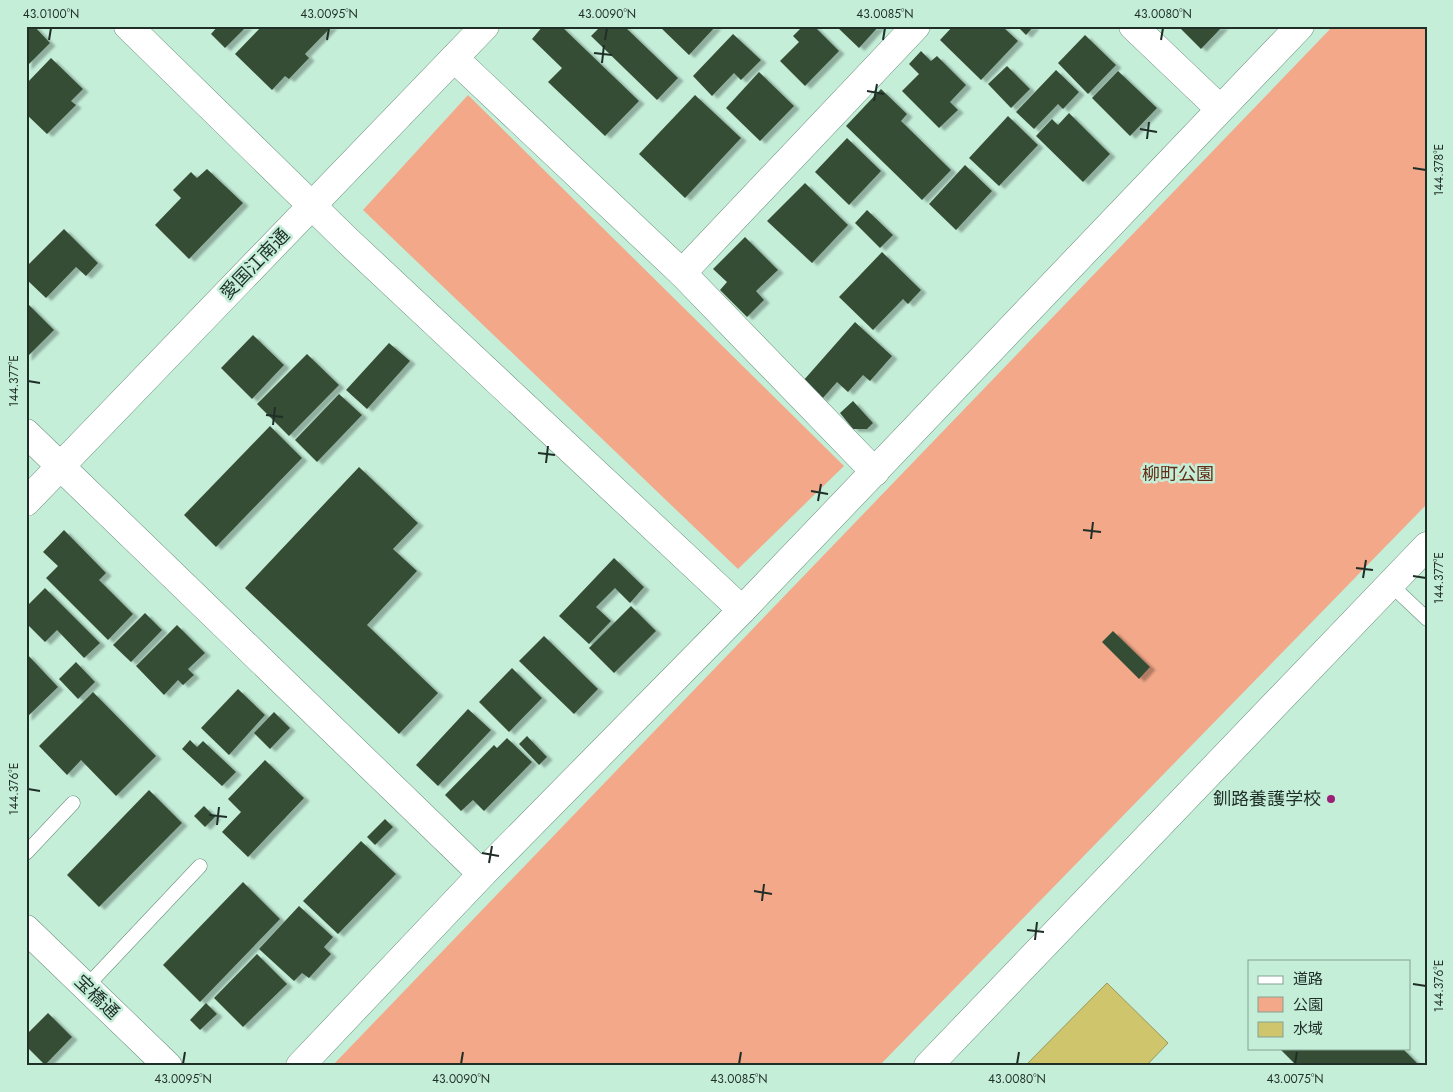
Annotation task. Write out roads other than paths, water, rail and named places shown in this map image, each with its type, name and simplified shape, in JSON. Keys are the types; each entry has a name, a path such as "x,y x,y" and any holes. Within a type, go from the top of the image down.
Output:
{"street":[{"path":"128,26 312,206 742,610"},
{"name":"愛国江南通","path":"26,502 485,26"},
{"path":"682,273 916,26"},
{"path":"1134,26 1220,109"},
{"path":"300,1066 482,874 742,610 1300,26"},
{"path":"454,58 682,273 874,472"},
{"path":"26,433 482,874"},
{"path":"928,1066 1427,546"},
{"name":"宝橋通","path":"26,929 168,1066"}],"lane":[{"path":"1390,584 1427,619"},
{"path":"26,853 73,803"},
{"path":"86,987 200,866"}],"water":[{"path":"1107,983 1168,1043 1146,1066 1025,1066"}],"place":[{"name":"釧路養護学校","path":"1331,799"}],"park label":[{"name":"柳町公園","path":"1178,474"}]}
